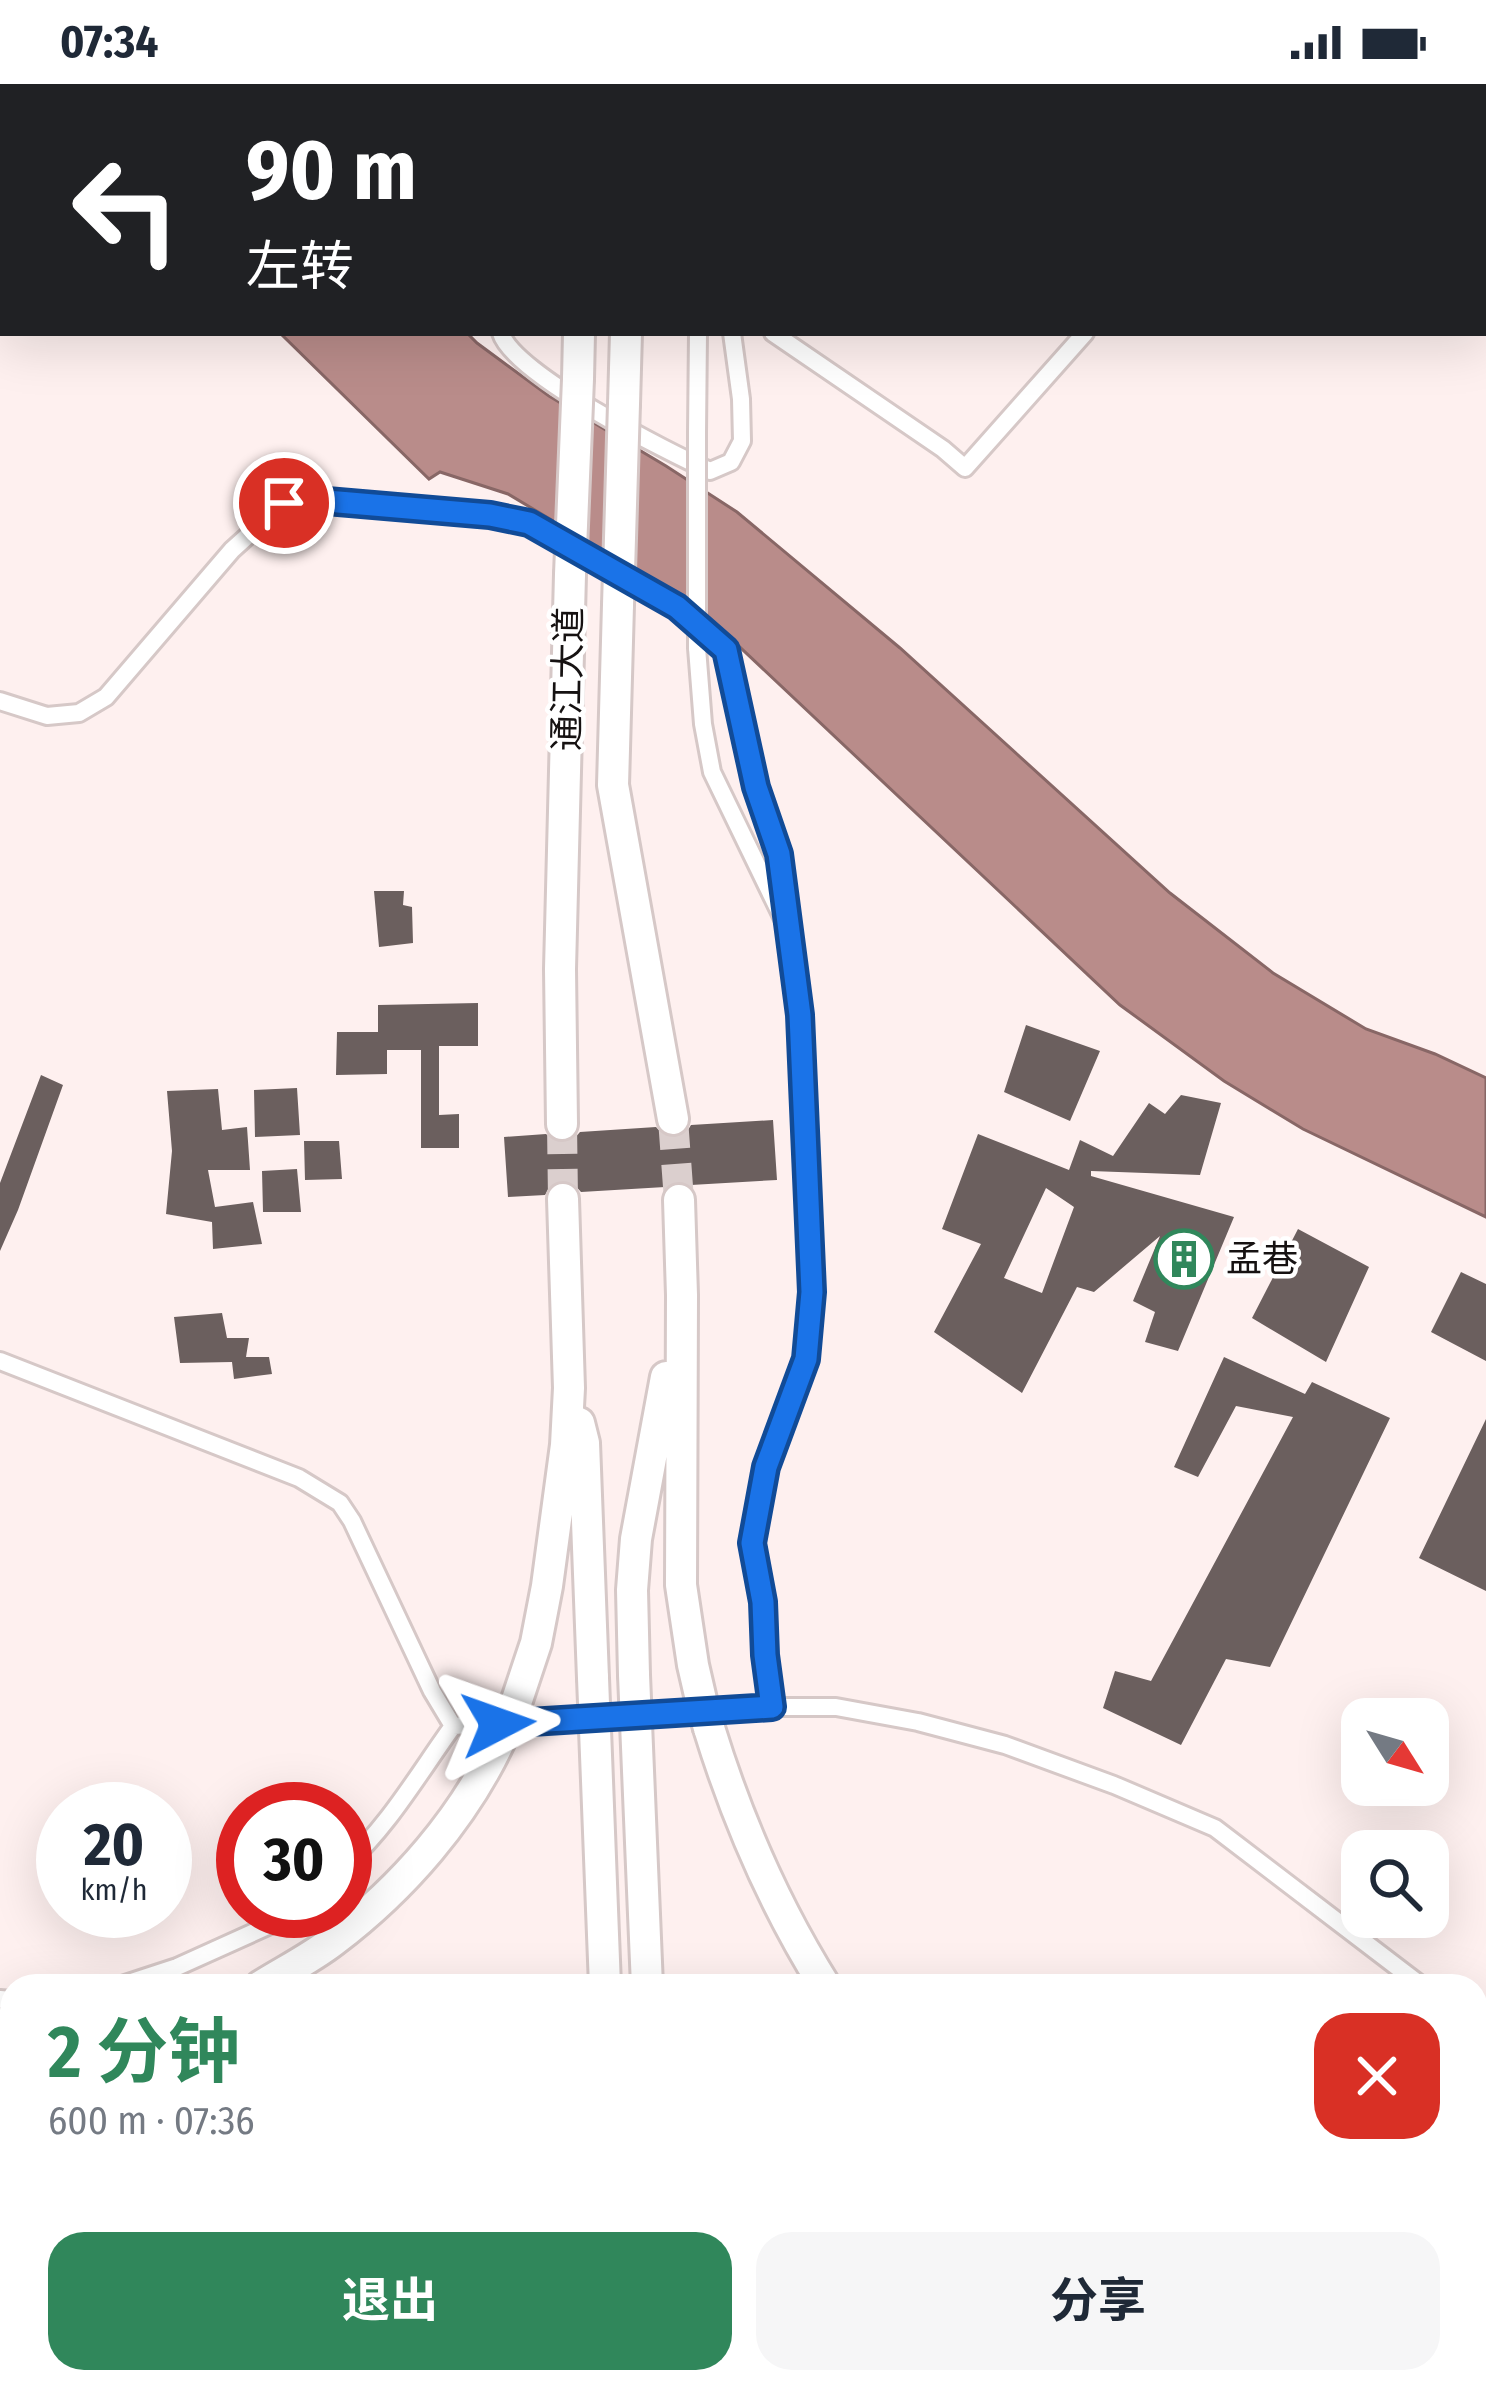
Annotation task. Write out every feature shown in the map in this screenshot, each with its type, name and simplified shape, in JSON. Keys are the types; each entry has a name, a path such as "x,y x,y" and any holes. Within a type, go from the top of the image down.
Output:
{"highway":[{"name":"通江大道","path":"562,1124 560,969 579,336"},
{"name":"通江大道","path":"626,336 613,785 673,1119"},
{"path":"566,784 613,785"},
{"path":"280,1974 331,1942 392,1891 449,1825 506,1727 536,1643 557,1522 569,1388 562,1198"},
{"path":"680,1200 681,1585 693,1665 725,1779 760,1870 818,1974"},
{"path":"646,1974 632,1589 636,1539 682,1295"},
{"path":"569,1388 584,1443 605,1974"}],"street":[{"path":"502,336 504,344 532,370 653,445 710,471 731,462 742,441 732,336"},
{"path":"698,336 697,648 704,724 712,772 788,928"},
{"path":"777,336 964,468 1082,336"},
{"path":"0,701 47,716 79,713 106,697 232,550 284,503 315,500 490,515 529,523 677,607 726,650 756,787 779,854 800,1015 812,1292 806,1359 766,1467 752,1543 763,1602 772,1707"},
{"path":"0,1361 298,1478 340,1503 453,1726"},
{"path":"453,1726 772,1707 836,1707 918,1722 1005,1745 1215,1828 1406,1974"},
{"path":"372,1836 453,1726"},
{"path":"154,1974 242,1938"}],"shaded area":[{"path":"283,336 470,336 549,396 737,512 900,648 1170,893 1273,973 1366,1029 1486,1078 1486,1217 1303,1129 1224,1081 1120,1005 711,620 669,590 508,494 440,472 429,479"}],"building":[{"path":"374,891 404,891 403,905 412,907 413,943 379,947"},
{"path":"478,1003 478,1046 439,1046 439,1115 459,1114 459,1148 421,1148 421,1050 387,1050 387,1074 336,1075 337,1032 378,1032 378,1005"},
{"path":"1026,1025 1100,1051 1070,1121 1004,1092"},
{"path":"41,1075 63,1085 0,1251 0,1183"},
{"path":"297,1088 300,1135 255,1137 254,1090"},
{"path":"218,1089 222,1130 247,1127 250,1170 208,1170 215,1207 253,1202 262,1244 213,1249 212,1222 166,1214 172,1151 167,1091"},
{"path":"1181,1095 1221,1103 1200,1175 1091,1171 1091,1176 1234,1217 1178,1351 1145,1342 1155,1312 1133,1301 1160,1236 1094,1292 1077,1287 1022,1393 934,1332 981,1244 942,1229 978,1134 1069,1170 1080,1140 1113,1156 1149,1103 1165,1114","holes":["1046,1188 1074,1207 1042,1293 1004,1278"]},
{"path":"773,1120 777,1180 691,1185 677,1181 665,1187 581,1192 573,1183 561,1180 552,1183 545,1195 508,1197 504,1137 546,1134 563,1143 580,1132 656,1127 665,1137 675,1138 685,1135 691,1125"},
{"path":"304,1141 339,1141 342,1179 305,1180"},
{"path":"297,1169 301,1212 263,1212 262,1171"},
{"path":"1298,1229 1369,1267 1326,1362 1252,1318"},
{"path":"1461,1272 1486,1284 1486,1361 1431,1332"},
{"path":"222,1313 227,1338 249,1338 246,1357 269,1357 272,1374 234,1379 232,1362 180,1363 174,1317"},
{"path":"1224,1357 1305,1394 1312,1382 1390,1418 1270,1667 1226,1659 1181,1745 1103,1708 1115,1671 1151,1681 1293,1417 1236,1406 1198,1477 1174,1467"},
{"path":"1486,1419 1486,1591 1419,1558"}],"tunnel":[{"path":"673,1119 679,1200"},
{"path":"562,1124 563,1199"}],"place":[{"name":"孟巷","path":"1184,1259"}],"route":[{"path":"284,503 315,500 490,515 529,523 677,607 726,650 756,787 779,854 800,1015 812,1292 806,1359 766,1467 752,1543 763,1602 772,1707 498,1724"}]}
